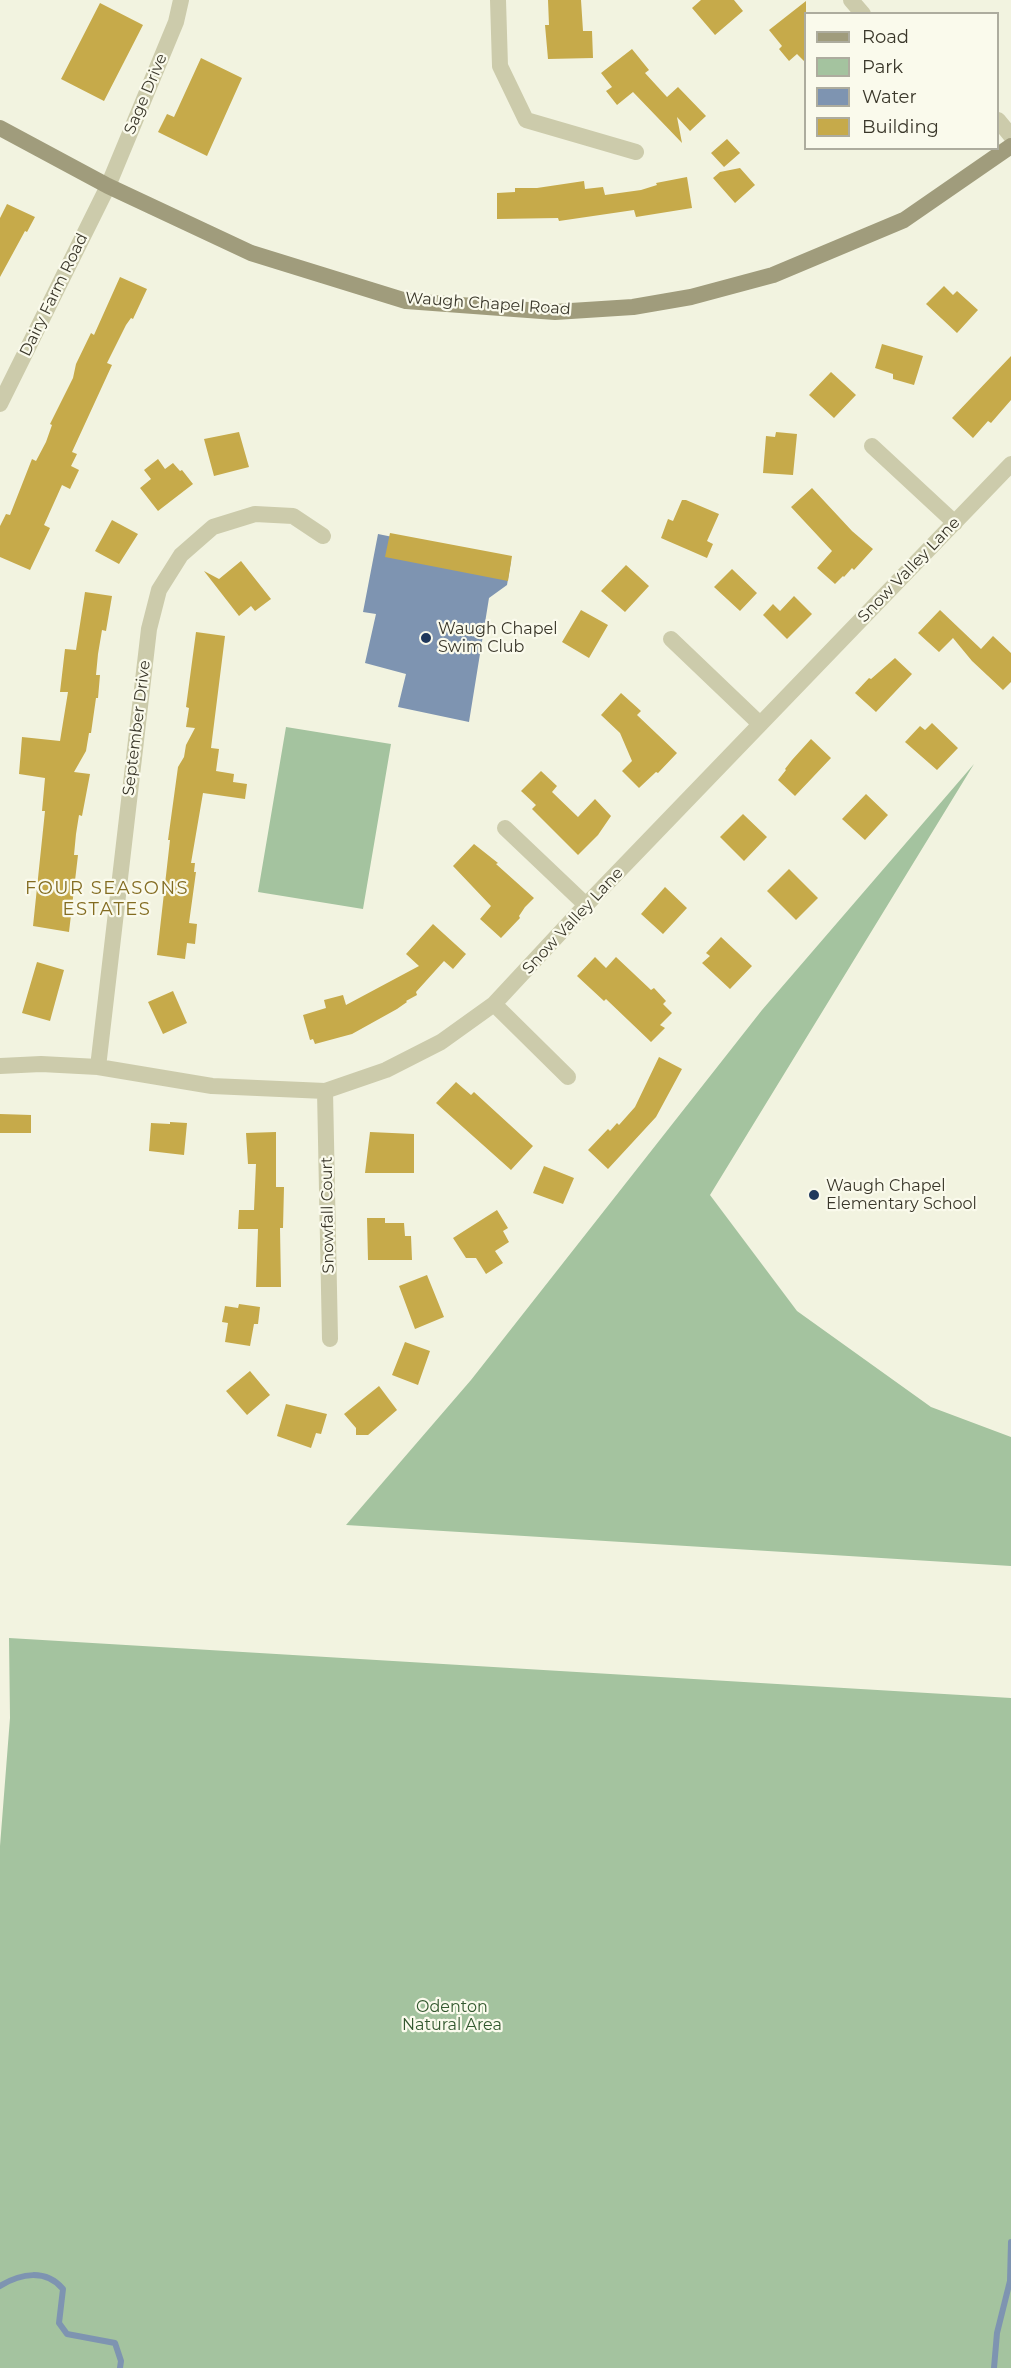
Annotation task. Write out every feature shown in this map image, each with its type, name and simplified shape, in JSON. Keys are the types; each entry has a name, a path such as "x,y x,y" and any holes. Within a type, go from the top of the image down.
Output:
{"main road":[{"name":"Waugh Chapel Road","path":"0,128 108,186 250,253 406,301 555,312 633,307 691,297 773,275 904,220 1011,146"}],"street":[{"name":"Sage Drive","path":"108,186 176,22 181,0"},
{"path":"498,0 500,66 526,120 636,152"},
{"path":"851,0 861,12"},
{"path":"999,121 1011,136"},
{"name":"Dairy Farm Road","path":"0,404 108,186"},
{"path":"872,446 955,523"},
{"name":"Snow Valley Lane","path":"0,1066 41,1064 98,1067 212,1086 325,1090 386,1070 441,1042 494,1004 586,905 1011,464"},
{"name":"September Drive","path":"98,1067 149,629 159,590 181,555 213,527 255,514 293,516 323,536"},
{"path":"671,639 760,724"},
{"path":"505,828 586,905"},
{"path":"494,1004 568,1077"},
{"name":"Snowfall Court","path":"325,1090 330,1339"}],"green space":[{"path":"286,727 391,744 363,909 258,892"},
{"path":"974,764 710,1195 797,1311 931,1407 1011,1437 1011,1566 346,1525 471,1380 762,1010"},
{"name":"Odenton Natural Area","path":"9,1638 1011,1698 1011,2368 0,2368 0,1846 10,1718"}],"water":[{"name":"Waugh Chapel Swim Club","path":"378,534 511,561 507,585 489,598 469,722 398,707 406,674 365,663 376,614 363,612"}],"building":[{"path":"548,0 581,0 583,31 592,31 593,58 548,59 545,25 549,25"},
{"path":"701,0 734,0 743,11 715,35 692,8"},
{"path":"806,1 804,61 797,54 789,61 779,49 782,46 769,30"},
{"path":"100,3 143,25 104,101 61,79"},
{"path":"632,49 649,70 645,73 667,97 678,87 706,116 690,131 677,117 682,143 633,92 617,105 606,91 612,87 601,73"},
{"path":"201,58 242,78 207,156 158,132 167,114 174,117"},
{"path":"727,139 740,153 724,167 711,153"},
{"path":"740,168 755,185 735,203 713,178 720,172"},
{"path":"687,177 692,208 636,217 634,210 559,221 558,218 497,219 497,193 515,192 515,188 537,188 584,181 585,189 603,187 605,195 641,190 657,185 656,183"},
{"path":"7,204 35,217 0,277 0,218"},
{"path":"120,277 147,289 133,319 131,318 126,325 107,363 112,365 72,452 77,454 71,466 79,470 70,489 62,485 44,525 50,528 30,570 0,557 0,526 6,514 10,515 32,459 36,461 46,442 52,425 50,424 73,378 76,364 91,333 94,335"},
{"path":"944,286 953,295 957,291 978,310 957,333 926,304"},
{"path":"882,344 923,356 914,385 893,379 893,374 875,368"},
{"path":"1011,356 1011,400 991,423 988,421 973,438 952,418"},
{"path":"831,372 856,395 834,418 809,395"},
{"path":"239,432 249,467 214,476 204,439"},
{"path":"776,432 797,434 793,475 763,473 766,436 775,437"},
{"path":"158,459 165,469 173,463 193,484 158,511 140,488 151,479 144,470"},
{"path":"812,488 852,531 873,549 854,570 852,568 835,584 817,568 832,551 791,507"},
{"path":"682,500 719,514 707,541 713,544 707,558 661,538 668,519 673,521"},
{"path":"112,520 138,534 119,564 95,551"},
{"path":"390,533 512,556 508,581 385,557"},
{"path":"241,561 271,599 255,611 251,606 239,616 204,571 219,579"},
{"path":"626,565 649,586 625,612 601,591"},
{"path":"732,569 757,593 740,611 714,587"},
{"path":"85,592 112,596 106,631 102,630 98,654 96,675 100,675 98,698 96,698 91,733 89,733 86,751 74,772 90,774 76,834 74,855 78,855 69,932 33,926 45,811 42,811 45,778 19,774 22,737 60,741 68,692 60,692 65,649 76,650"},
{"path":"794,596 812,614 787,639 763,615 773,604 780,611"},
{"path":"581,610 608,625 589,658 562,642"},
{"path":"940,610 981,649 993,636 1011,653 1011,682 1003,690 972,661 953,638 939,652 918,633"},
{"path":"196,632 225,636 211,748 219,749 216,771 234,774 233,782 247,784 245,799 203,793 191,863 195,863 194,872 196,872 189,923 197,924 195,944 187,943 185,959 157,955 170,840 168,840 178,767 195,728 186,727 189,708 186,707"},
{"path":"895,658 912,674 876,712 855,693 869,678 871,679"},
{"path":"621,693 641,711 637,715 677,753 658,773 656,772 639,788 622,771 632,761 620,733 601,715"},
{"path":"932,723 958,748 937,770 905,742 920,726 925,730"},
{"path":"811,739 831,758 795,796 778,780"},
{"path":"541,771 557,786 552,792 578,817 595,799 611,816 598,835 578,855 532,809 536,805 521,791"},
{"path":"866,794 888,815 865,840 842,819"},
{"path":"743,814 767,837 744,861 720,837"},
{"path":"474,844 498,863 496,864 534,898 525,907 520,918 501,938 480,919 491,906 453,866"},
{"path":"789,869 818,898 796,920 767,891"},
{"path":"665,887 687,908 663,934 641,914"},
{"path":"433,924 466,954 453,969 444,961 416,992 417,995 352,1034 315,1044 313,1039 310,1040 303,1015 326,1008 324,1000 343,995 346,1005 419,966 406,954"},
{"path":"721,937 752,966 730,989 702,963 710,956 706,953"},
{"path":"595,957 606,968 616,957 651,990 654,988 666,1001 663,1004 672,1013 660,1025 665,1028 651,1042 606,999 604,1001 577,976"},
{"path":"37,962 64,970 50,1021 22,1013"},
{"path":"173,991 187,1023 163,1034 148,1002"},
{"path":"659,1057 682,1069 656,1117 608,1169 588,1150 608,1129 610,1131 617,1123 619,1125 635,1107"},
{"path":"456,1082 471,1095 474,1092 533,1146 511,1170 436,1103"},
{"path":"0,1114 31,1115 31,1133 0,1133"},
{"path":"170,1122 187,1123 184,1155 149,1151 151,1123 170,1124"},
{"path":"276,1132 276,1187 284,1187 283,1228 280,1228 281,1287 256,1287 258,1229 238,1229 239,1210 254,1210 256,1164 248,1164 246,1133"},
{"path":"370,1132 414,1134 414,1173 365,1173"},
{"path":"544,1166 574,1178 563,1204 533,1193"},
{"path":"497,1210 508,1228 503,1231 509,1242 495,1251 503,1263 486,1274 476,1258 466,1258 453,1238"},
{"path":"367,1218 385,1218 385,1223 404,1223 405,1236 411,1236 412,1260 368,1260"},
{"path":"427,1275 444,1317 415,1329 399,1286"},
{"path":"239,1304 260,1307 258,1324 254,1324 250,1346 225,1342 228,1323 222,1322 225,1306 238,1308"},
{"path":"405,1342 430,1351 418,1385 392,1375"},
{"path":"250,1371 270,1395 247,1415 226,1391"},
{"path":"379,1386 397,1410 368,1435 356,1435 356,1428 344,1414"},
{"path":"286,1404 327,1414 321,1434 316,1433 311,1448 277,1436"}],"waterway":[{"path":"994,2368 997,2333 1010,2281 1011,2242"},
{"path":"0,2286 25,2276 49,2278 63,2289 59,2323 67,2334 115,2343 121,2361 120,2368"}],"place":[{"name":"Waugh Chapel Swim Club","path":"426,638"},
{"name":"Waugh Chapel Elementary School","path":"814,1195"}],"district":[{"name":"FOUR SEASONS ESTATES","path":"107,899"}]}
